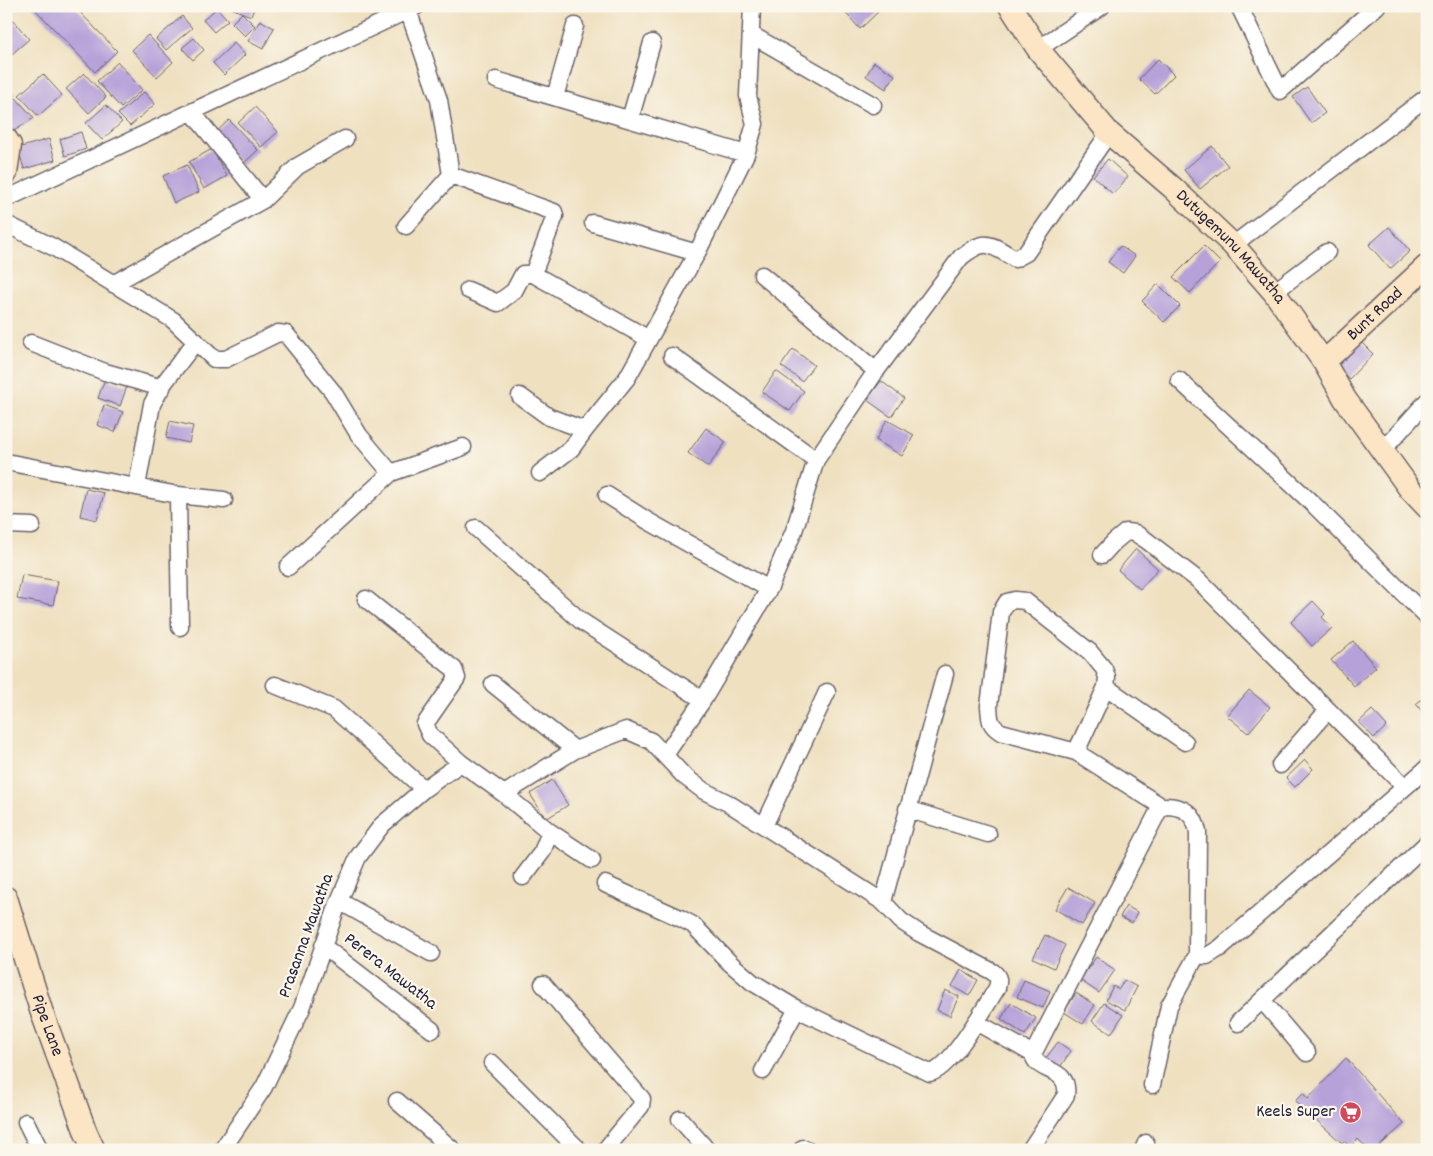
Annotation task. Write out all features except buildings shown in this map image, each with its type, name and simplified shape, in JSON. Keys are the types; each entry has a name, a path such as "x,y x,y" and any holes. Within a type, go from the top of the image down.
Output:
{"street":[{"path":"540,473 571,449 627,378 696,254 746,154 755,124 748,96 752,6"},
{"name":"Dutugemunu Mawatha","path":"1010,6 1038,49 1109,133 1233,245 1274,292 1324,362 1344,399 1410,489 1427,507"},
{"path":"1038,49 1102,6"},
{"path":"1238,6 1280,91 1377,6"},
{"path":"6,199 412,8 440,100 451,175 406,226"},
{"path":"555,97 575,26"},
{"path":"752,35 873,104"},
{"path":"630,119 652,43"},
{"path":"496,80 746,154"},
{"path":"1233,245 1427,97"},
{"path":"192,112 263,200"},
{"path":"665,754 703,700 769,589 794,531 816,460 876,372 961,257 975,246 991,244 1016,259 1026,253 1109,133"},
{"path":"6,139 10,145 6,173"},
{"path":"113,284 263,200 298,166 345,139"},
{"path":"451,175 554,212 555,216 533,274"},
{"path":"593,223 696,254"},
{"path":"6,224 53,247 173,320 214,359 226,359 278,333 286,334 333,392 358,435 391,474"},
{"path":"1274,292 1327,252"},
{"name":"Bunt Road","path":"1324,362 1427,266"},
{"path":"468,290 498,303 514,291 524,274 533,274 649,339"},
{"path":"762,275 876,372"},
{"path":"136,486 152,404 196,341"},
{"path":"31,343 105,372 162,388"},
{"path":"672,356 816,460"},
{"path":"1179,380 1313,504 1427,617"},
{"path":"520,396 549,416 585,430"},
{"path":"1382,451 1427,401"},
{"path":"288,568 391,474 463,448"},
{"path":"6,462 178,495 224,500"},
{"path":"178,495 180,627"},
{"path":"607,495 648,521 769,589"},
{"path":"6,525 32,526"},
{"path":"476,528 581,621 703,700"},
{"path":"1102,555 1126,532 1146,540 1198,580 1405,787"},
{"path":"366,599 454,669 457,678 425,724 430,735 461,762 550,832 592,860"},
{"path":"1076,752 1106,687 1107,677 1104,669 1090,652 1025,601 1015,600 1007,602 1001,612 989,706 993,727 1001,732 1076,752 1161,806 1183,808 1197,824 1197,955 1170,1006 1152,1085"},
{"path":"882,902 945,674"},
{"path":"493,684 575,750"},
{"path":"274,685 334,709 424,789"},
{"path":"1106,687 1185,742"},
{"path":"764,826 827,692"},
{"path":"1280,765 1328,710"},
{"path":"504,794 575,750 626,730 651,741 684,776 704,791 728,803 882,902 901,921 920,933 997,975 999,981 998,988 948,1062 936,1072 930,1073 797,1009 752,982 730,963 693,925 605,884"},
{"name":"Prasanna Mawatha","path":"222,1150 264,1087 302,1008 339,901 358,857 382,825 424,789 461,762"},
{"path":"1197,955 1206,956 1220,948 1427,768"},
{"path":"1030,1150 1066,1095 1066,1089 1061,1076 1038,1063 1034,1059 1033,1054 1161,806"},
{"path":"907,809 988,834"},
{"path":"523,877 542,852 550,832"},
{"path":"1238,1023 1427,843"},
{"name":"Pipe Lane","path":"6,898 41,1010 94,1150"},
{"path":"339,901 431,953"},
{"name":"Perera Mawatha","path":"323,946 432,1030"},
{"path":"543,984 642,1099 641,1106 605,1150"},
{"path":"1262,1000 1307,1053"},
{"path":"763,1071 797,1009"},
{"path":"976,1022 1033,1054"},
{"path":"492,1063 579,1150"},
{"path":"397,1101 453,1150"},
{"path":"680,1119 706,1150"},
{"path":"26,1122 40,1150"}],"place":[{"name":"Keels Super","path":"1351,1112"}]}
